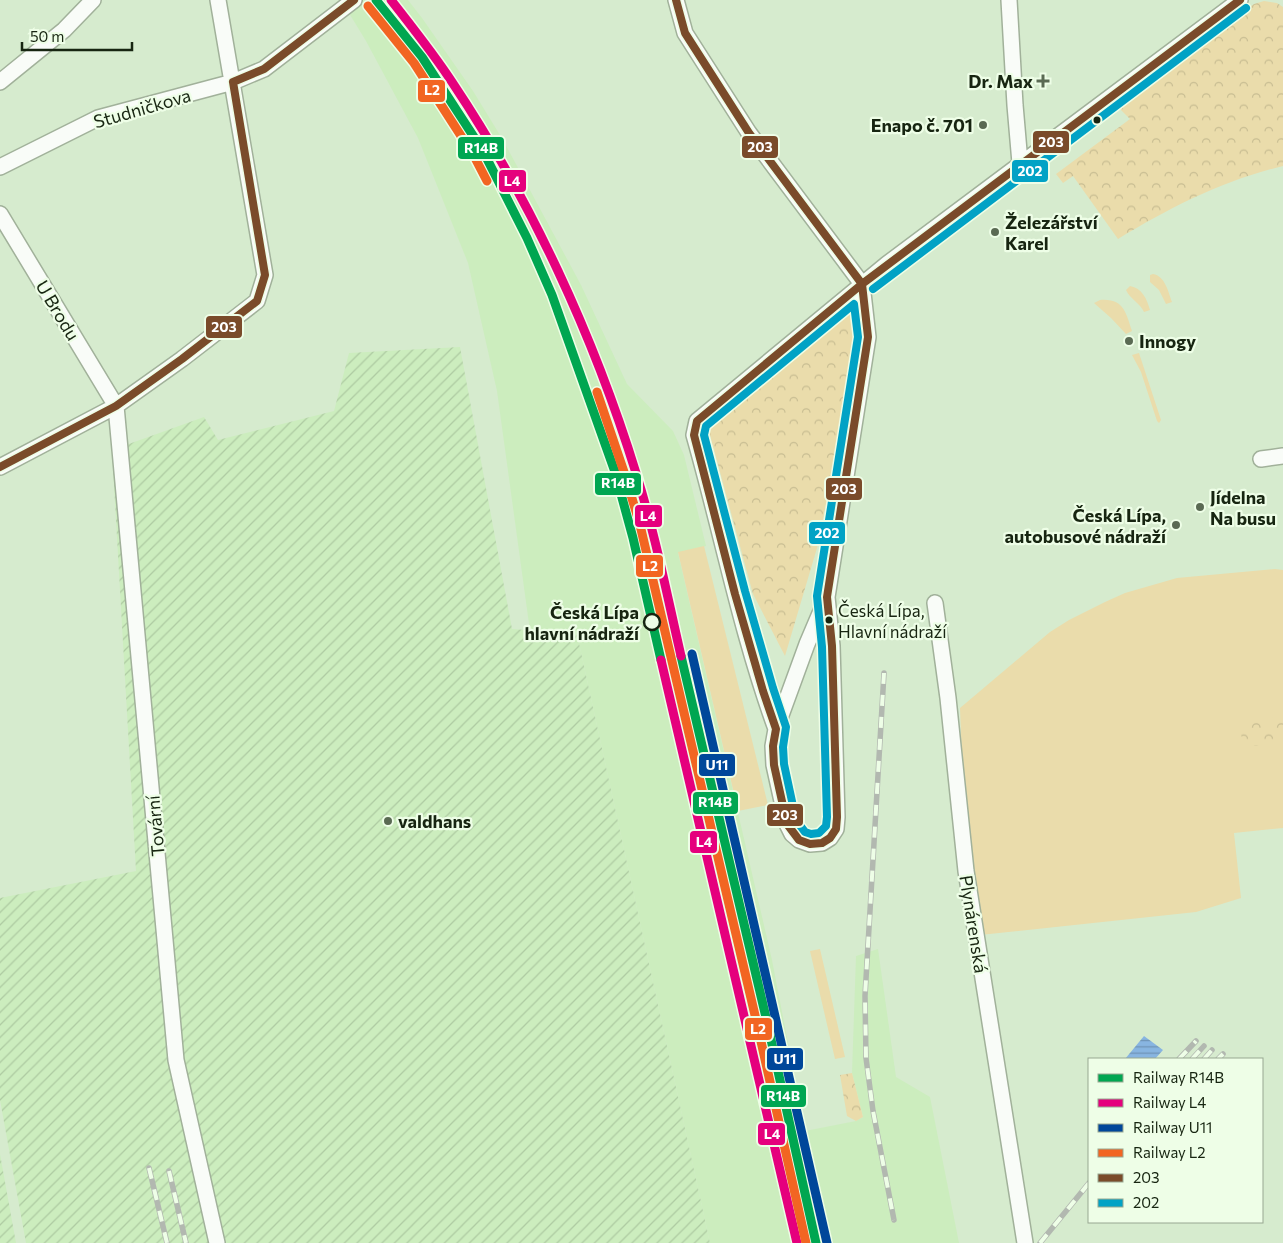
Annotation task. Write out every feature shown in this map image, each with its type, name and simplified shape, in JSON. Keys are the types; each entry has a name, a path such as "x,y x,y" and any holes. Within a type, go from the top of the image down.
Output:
{"street":[{"path":"0,82 64,30 93,0"},
{"path":"0,467 116,406 182,359 257,301 265,275 218,0"},
{"name":"Studničkova","path":"0,166 98,118 232,82 264,69 354,0"},
{"path":"676,0 685,33 749,133 862,284 868,337 827,597 807,644 776,729 773,746 774,765 787,824 792,834 799,840 810,844 822,843 830,838 836,829 837,817 832,646 827,597"},
{"path":"1009,0 1020,163"},
{"path":"776,729 735,594 694,435 697,421 862,284 1020,163 1240,0"},
{"name":"U Brodu","path":"0,214 116,406"},
{"name":"Tovární","path":"116,406 176,1060 217,1243"},
{"path":"1261,459 1283,456"},
{"name":"Plynárenská","path":"935,603 948,698 966,871 1025,1243"}],"shaded area":[{"path":"341,0 408,0 422,18 473,91 503,140 581,285 627,384 673,431 684,455 706,546 678,553 772,960 805,1131 856,1121 863,1117 852,1073 856,956 878,949 896,1077 930,1097 959,1243 710,1243 577,634 530,631 497,391 468,263 418,138 366,41"},
{"path":"460,347 512,629 577,634 710,1243 26,1243 0,1100 0,898 136,871 112,450 204,417 218,440 334,411 349,353"},
{"path":"0,1154 16,1243 0,1243"}],"green space":[{"path":"1264,1 1277,3 1283,7 1283,166 1218,187 1177,206 1118,239 1073,176 1063,183 1056,174 1130,119 1118,107 1254,4"},
{"path":"1153,274 1163,281 1172,302 1166,304 1159,290 1150,282 1150,275"},
{"path":"1130,286 1138,289 1143,295 1150,310 1144,312 1130,296 1126,290"},
{"path":"1100,300 1114,301 1119,304 1126,313 1132,331 1126,334 1094,303"},
{"path":"853,306 860,331 852,378 817,548 785,656 753,594 707,424"},
{"path":"1139,353 1161,420 1159,423 1141,372 1132,355"},
{"path":"704,546 768,805 738,811 678,552"},
{"path":"1275,569 1283,570 1283,828 1234,833 1241,898 1196,912 980,935 962,761 960,708 1050,632 1069,620 1125,593 1177,578"},
{"path":"1283,716 1283,743 1243,747 1239,720"},
{"path":"820,949 845,1057 835,1059 810,951"},
{"path":"852,1073 863,1117 856,1121 847,1116 840,1075"}],"water":[{"path":"1144,1036 1163,1050 1156,1058 1126,1058"}],"railway":[{"path":"884,673 865,996 866,1058 873,1111 894,1220"},
{"path":"1180,1058 1196,1041"},
{"path":"1193,1058 1204,1046"},
{"path":"1205,1058 1212,1050"},
{"path":"1219,1058 1223,1054"},
{"path":"149,1168 167,1243"},
{"path":"169,1171 186,1243"},
{"path":"1040,1243 1088,1184"}],"rail line":[{"name":"R14B","path":"376,0 422,57 483,151 527,238 552,295 615,472 633,538 661,660"},
{"name":"L4","path":"391,0 452,82 481,127 534,222 558,271 601,371 636,473 649,518 681,656"},
{"name":"L2","path":"368,6 414,63 474,156 487,181"},
{"name":"L2","path":"597,392 640,525 758,1028 806,1243"},
{"name":"U11","path":"692,654 827,1243"},
{"name":"R14B","path":"681,656 768,1026 816,1243"},
{"name":"L4","path":"661,660 797,1243"}],"transit line":[{"name":"203","path":"233,82 264,69 354,0"},
{"name":"203","path":"676,0 685,33 749,133 862,284"},
{"name":"203","path":"862,284 1240,0"},
{"name":"202","path":"873,289 1246,8"},
{"name":"203","path":"0,467 116,406 182,359 257,301 265,275 233,82"},
{"name":"203","path":"862,284 868,337 827,597 832,646 836,829 830,838 822,843 810,844 799,840 787,824 774,765 773,746 776,729 735,594 694,435 697,421 862,284"},
{"name":"202","path":"854,304 858,337 817,596 822,647 827,817 826,826 819,833 811,834 805,832 796,820 784,764 783,747 786,727 745,591 704,435 706,426 854,304"}],"place":[{"name":"Dr. Max","path":"1043,81"},
{"name":"Enapo č. 701","path":"983,125"},
{"name":"Železářství Karel","path":"995,232"},
{"name":"Innogy","path":"1129,341"},
{"name":"Jídelna Na busu","path":"1200,507"},
{"name":"Česká Lípa, autobusové nádraží","path":"1176,525"},
{"name":"Česká Lípa, Hlavní nádraží","path":"829,620"},
{"name":"Česká Lípa hlavní nádraží","path":"652,622"},
{"name":"valdhans","path":"388,821"}]}
